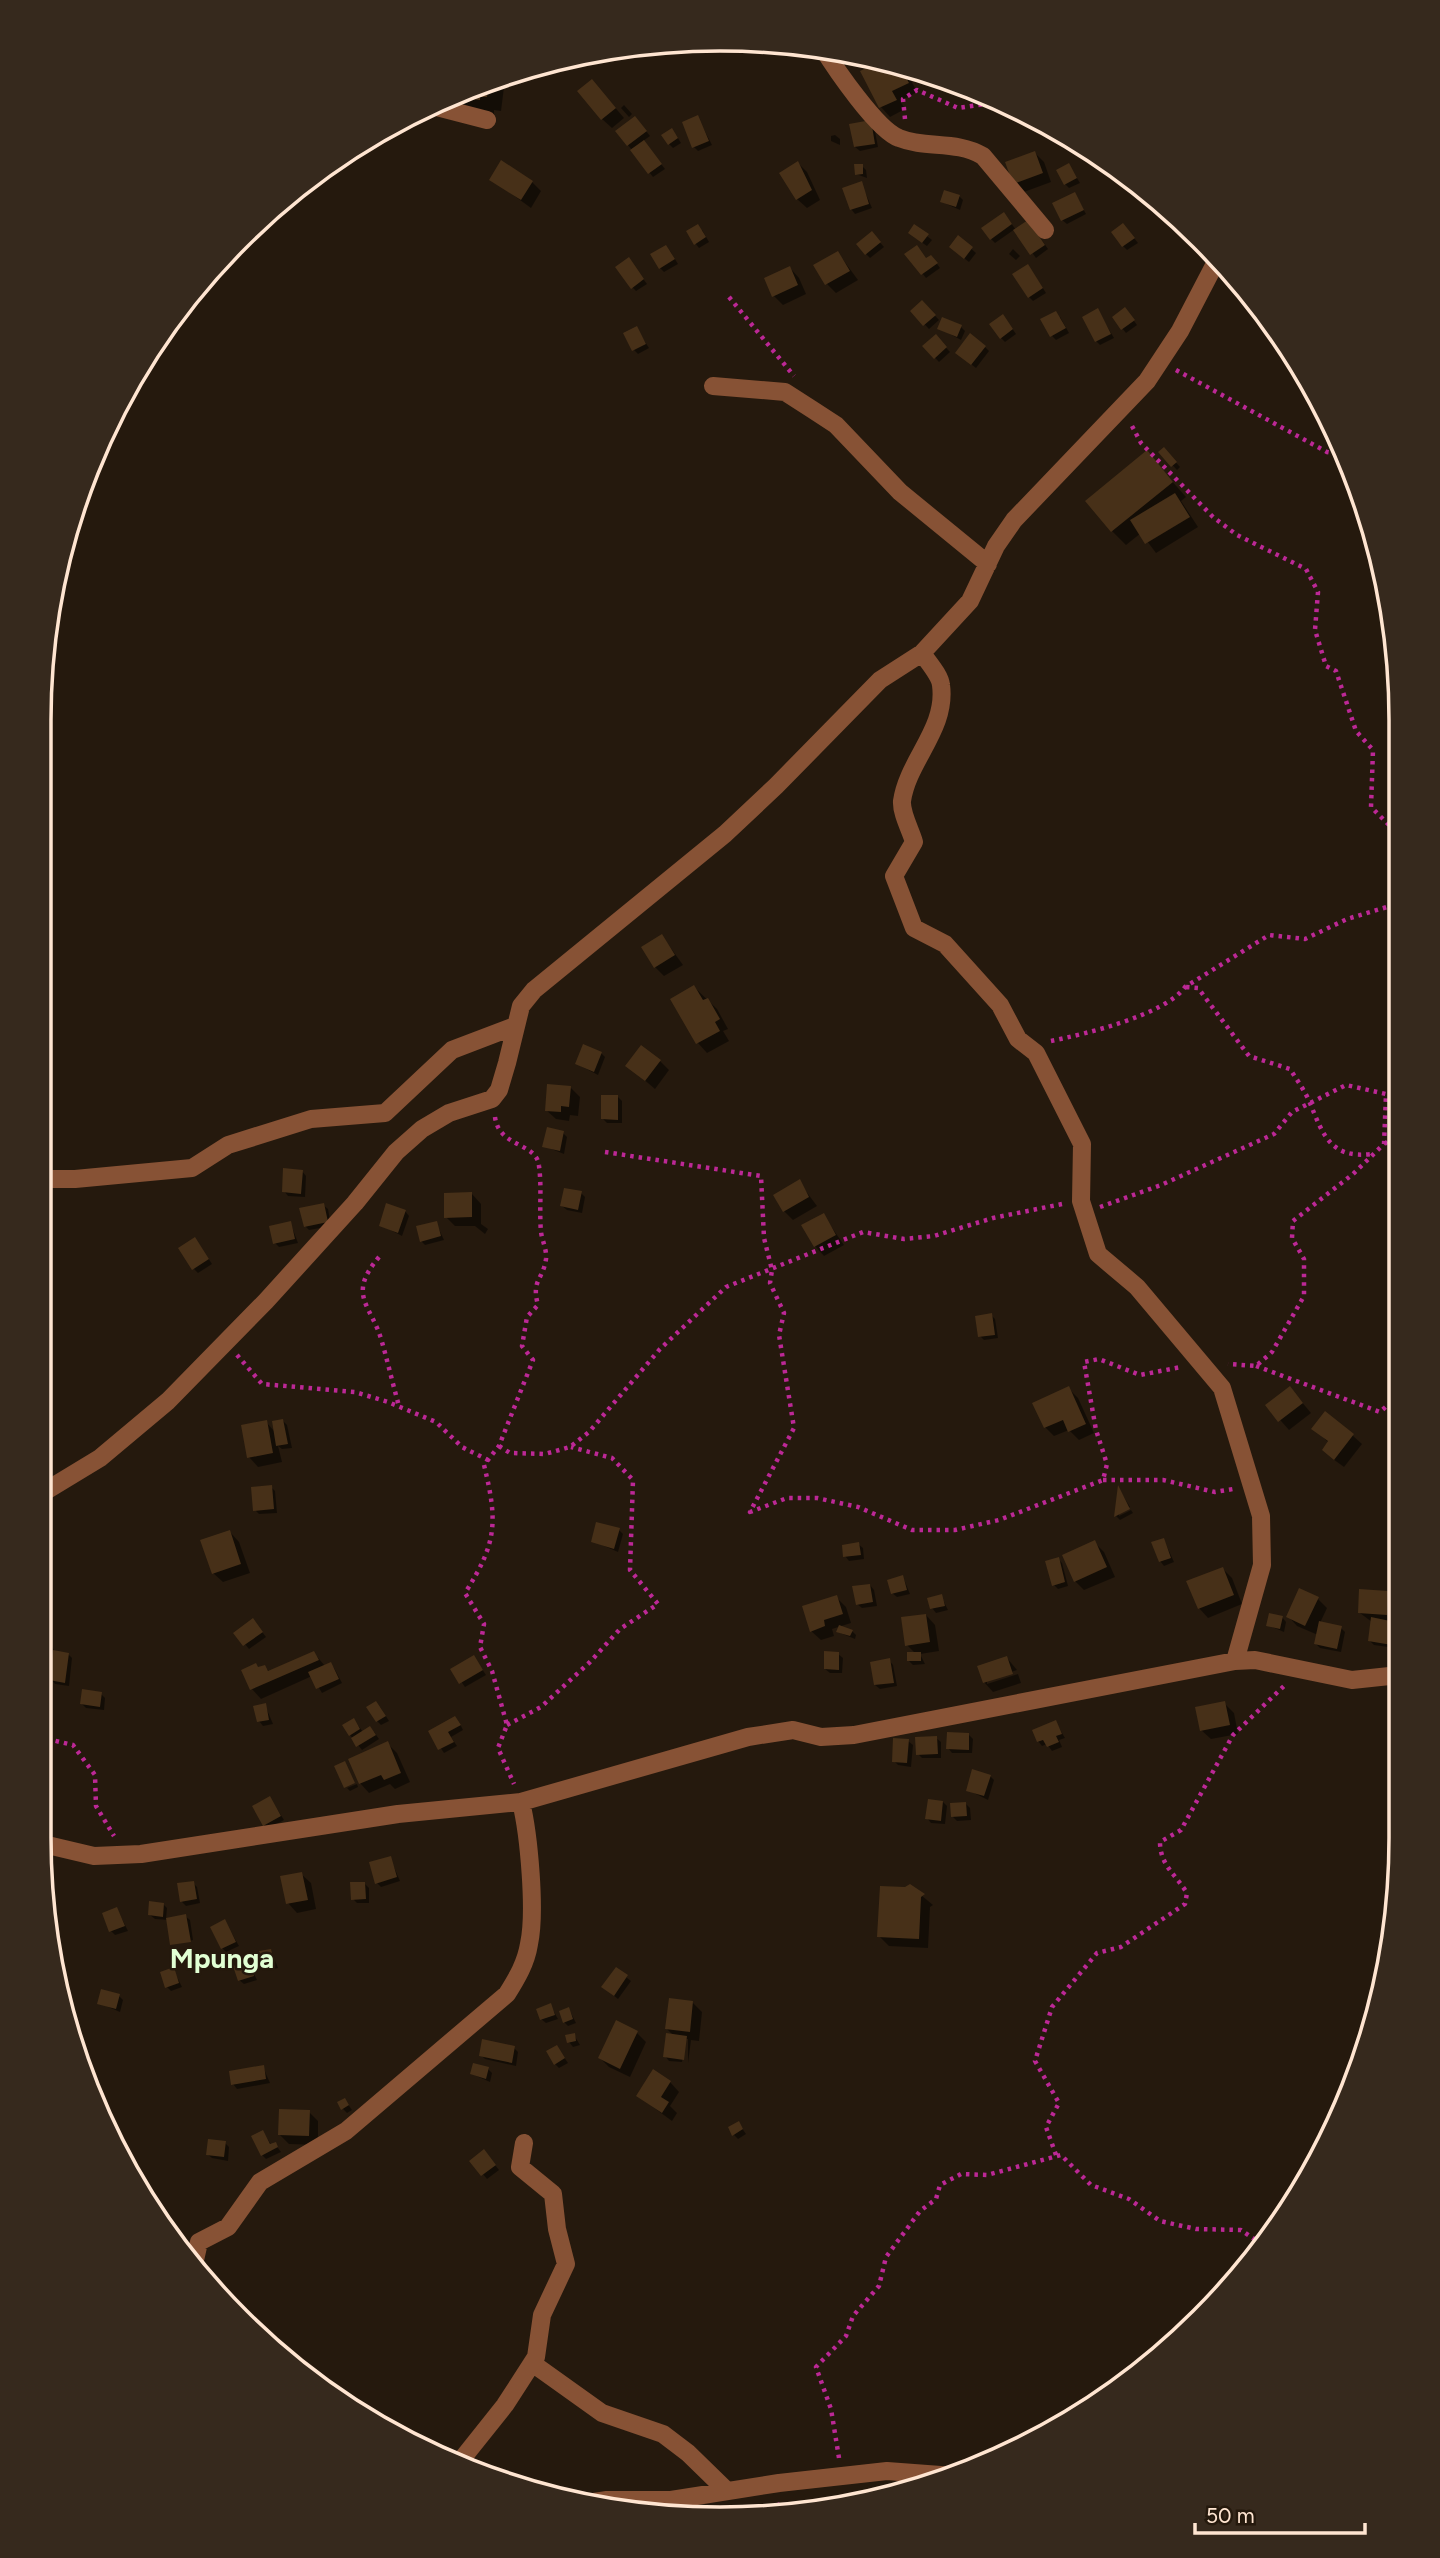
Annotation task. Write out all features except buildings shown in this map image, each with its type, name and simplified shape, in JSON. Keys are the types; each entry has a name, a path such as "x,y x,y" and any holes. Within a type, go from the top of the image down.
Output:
{"street":[{"path":"830,60 839,75 884,127 897,138 970,149 983,156 1045,230"},
{"path":"447,110 487,120"},
{"path":"51,1488 79,1472 130,1435 227,1341 355,1203 396,1152 422,1129 449,1113 492,1099 499,1090 508,1063 521,1006 534,990 725,834 880,680 922,653 970,601 996,545 1014,520 1147,381 1180,331 1213,268"},
{"path":"713,386 785,392 813,410 836,425 900,492 988,564"},
{"path":"922,653 942,683 940,704 933,734 917,760 902,803 914,842 894,876 914,928 945,944 974,974 1000,1005 1018,1040 1036,1053 1048,1072 1082,1144 1081,1201 1098,1254 1137,1287 1222,1388 1261,1516 1262,1565 1255,1579 1235,1661"},
{"path":"51,1178 192,1168 228,1144 311,1119 385,1114 452,1050 515,1026"},
{"path":"51,1848 94,1856 125,1854 398,1814 521,1802 748,1737 793,1730 821,1737 855,1735 1235,1661 1255,1660 1352,1680 1389,1676"},
{"path":"196,2254 199,2242 228,2227 260,2182 346,2131 507,1994 523,1969 530,1942 526,1826 521,1802"},
{"path":"464,2456 505,2405 537,2357 542,2315 566,2264 557,2229 553,2194 520,2167 524,2143"},
{"path":"533,2363 602,2413 663,2434 688,2453 727,2491"},
{"path":"622,2500 671,2500 887,2471 928,2474"}],"path":[{"path":"906,140 903,99 917,90 958,107 981,104"},
{"path":"729,297 792,372 813,410"},
{"path":"1160,361 1333,453"},
{"path":"1121,408 1142,443 1213,517 1237,535 1306,569 1318,592 1315,630 1326,666 1336,671 1356,731 1373,750 1371,807 1389,825"},
{"path":"1026,1046 1070,1037 1134,1017 1177,998 1185,987 1269,935 1305,939 1347,919 1389,906"},
{"path":"1185,987 1198,988 1249,1056 1290,1069 1309,1101 1318,1128 1328,1143 1356,1156 1371,1154"},
{"path":"499,1446 510,1453 545,1454 570,1447 589,1432 660,1349 726,1287 863,1232 904,1239 934,1236 993,1218 1081,1201 1096,1207 1110,1206 1274,1134 1292,1112 1309,1101 1346,1085 1385,1094 1384,1144"},
{"path":"492,1099 496,1127 510,1142 528,1149 539,1162 541,1231 546,1259 535,1281 538,1305 527,1317 523,1346 534,1360 499,1446 484,1465 492,1499 493,1538 483,1565 465,1593 484,1624 480,1647 492,1671 507,1725 498,1748 521,1802"},
{"path":"1256,1366 1272,1352 1304,1296 1304,1259 1292,1238 1293,1222 1353,1174 1389,1139"},
{"path":"606,1152 761,1176 764,1238 772,1270 770,1283 784,1313 779,1335 794,1428 750,1513 787,1497 817,1498 858,1507 912,1530 955,1530 999,1520 1103,1480 1163,1479 1215,1492 1250,1485"},
{"path":"379,1257 367,1271 363,1303 382,1339 399,1407"},
{"path":"227,1341 262,1384 355,1392 436,1422 463,1447 488,1460"},
{"path":"1103,1480 1107,1464 1096,1430 1084,1362 1099,1359 1140,1375 1200,1364 1256,1366 1380,1412 1389,1404"},
{"path":"507,1725 541,1707 590,1662 620,1629 658,1604 630,1570 633,1480 611,1458 570,1447"},
{"path":"1056,2155 1046,2127 1059,2103 1035,2061 1052,2007 1097,1953 1121,1947 1185,1904 1187,1893 1175,1874 1167,1869 1160,1855 1160,1842 1181,1830 1233,1735 1265,1701 1282,1691 1295,1670"},
{"path":"51,1740 73,1745 95,1775 96,1806 125,1854"},
{"path":"839,2476 839,2449 831,2409 816,2367 846,2336 853,2316 879,2286 886,2257 920,2211 936,2199 940,2185 961,2174 987,2175 1060,2155 1091,2185 1129,2199 1160,2221 1196,2229 1241,2230 1255,2239"}],"district":[{"name":"Mpunga","path":"222,1958"}]}
